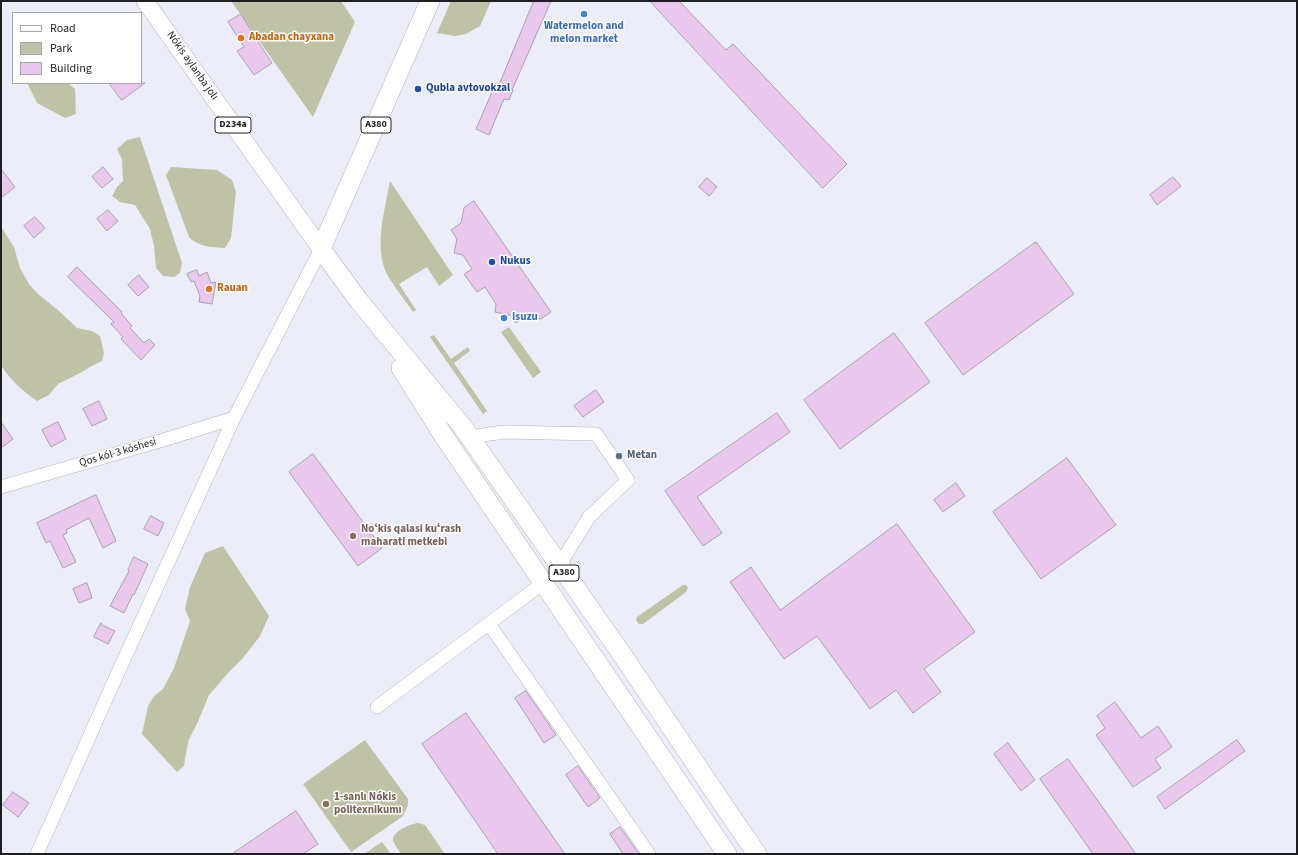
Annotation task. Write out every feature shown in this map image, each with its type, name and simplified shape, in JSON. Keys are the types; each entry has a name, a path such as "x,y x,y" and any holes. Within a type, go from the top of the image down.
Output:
{"highway":[{"name":"A380","path":"430,1 321,249 359,300 469,437 619,650 757,854"},
{"name":"A380","path":"359,300 442,435 727,854"},
{"path":"724,806 770,854"}],"main road":[{"name":"Nókis aylanba jolı","path":"145,1 321,249"}],"street":[{"path":"37,854 234,418 321,249"},
{"name":"Qos kól-3 kóshesi","path":"1,486 170,438 234,418"},
{"path":"469,437 504,432 596,434 628,480 589,517 559,566"},
{"path":"377,708 543,583"},
{"path":"489,624 649,854"}],"green space":[{"path":"231,1 341,1 355,22 313,117"},
{"path":"451,1 491,1 480,26 466,34 455,36 437,33"},
{"path":"28,84 69,84 75,89 76,114 65,118 37,103"},
{"path":"140,137 182,263 180,273 174,277 163,276 156,268 154,246 150,229 135,205 120,202 112,196 117,187 123,181 122,159 117,149 127,140"},
{"path":"171,167 217,170 232,180 236,192 231,238 225,248 201,245 189,237 166,175"},
{"path":"390,181 453,275 439,286 427,267 399,284 416,310 413,312 388,276 381,254 383,217"},
{"path":"1,227 14,247 20,268 29,284 38,294 77,328 92,331 100,336 104,353 102,361 58,384 49,395 37,401 8,376 1,365"},
{"path":"509,327 541,372 533,378 501,332"},
{"path":"434,335 451,359 468,347 470,351 454,363 487,411 483,414 430,337"},
{"path":"223,546 269,616 260,636 243,658 209,695 189,739 184,766 177,772 142,734 148,706 154,696 163,689 174,668 190,621 185,609 190,587 205,553"},
{"path":"683,585 686,585 688,588 686,592 643,624 639,624 636,620 637,617"},
{"path":"365,740 408,799 408,805 403,816 351,852 303,784"},
{"path":"418,823 425,825 445,854 401,854 395,846 393,840 394,837 402,828"},
{"path":"382,842 391,854 364,854"}],"building":[{"path":"534,1 551,1 509,100 504,99 489,135 476,129 496,83 499,84"},
{"path":"650,1 679,1 726,50 733,44 847,164 823,188"},
{"path":"241,14 272,63 254,75 237,51 244,47 228,22"},
{"path":"145,83 122,100 110,84"},
{"path":"103,167 113,179 102,188 92,177"},
{"path":"1,169 15,187 1,198"},
{"path":"1173,177 1181,186 1157,205 1150,195"},
{"path":"707,178 717,187 709,196 699,187"},
{"name":"Nukus","path":"474,201 551,312 541,319 526,316 516,323 510,315 495,312 496,304 485,287 477,292 464,274 472,269 463,255 454,253 457,239 451,230 461,223 464,208"},
{"path":"108,210 118,221 107,231 97,219"},
{"path":"35,217 45,228 34,238 24,226"},
{"path":"1036,242 1074,294 963,375 925,323"},
{"path":"77,267 122,312 121,313 132,326 130,328 144,343 149,339 155,345 141,360 121,339 123,337 111,324 114,322 68,277"},
{"path":"197,270 199,276 207,272 211,283 216,282 212,304 199,302 200,296 194,281 191,282 187,274"},
{"path":"139,275 149,287 138,296 128,285"},
{"path":"894,333 930,382 840,449 804,400"},
{"path":"596,390 604,402 583,417 574,406"},
{"path":"99,401 107,419 92,426 83,409"},
{"path":"777,413 790,432 697,497 722,533 703,546 665,491"},
{"path":"1,422 13,439 1,448"},
{"path":"58,422 66,439 51,447 42,430"},
{"path":"313,454 382,548 358,566 289,472"},
{"path":"1067,458 1116,525 1041,579 993,512"},
{"path":"956,483 965,496 943,512 934,500"},
{"path":"96,495 116,541 103,548 89,518 66,530 67,533 63,535 76,562 63,568 50,541 46,543 37,523"},
{"path":"151,516 164,523 158,536 144,529"},
{"path":"897,524 975,632 924,669 941,692 913,713 896,690 870,709 817,636 784,659 730,582 751,567 780,610"},
{"path":"134,557 148,564 124,613 110,606 129,571 128,570"},
{"path":"87,583 92,598 79,603 73,589"},
{"path":"101,623 102,625 115,631 108,644 94,637"},
{"path":"526,691 556,735 544,743 515,698"},
{"path":"1115,702 1141,738 1158,726 1172,747 1155,759 1161,768 1133,787 1096,735 1105,728 1097,716"},
{"path":"466,713 565,854 498,854 422,744"},
{"path":"1237,740 1245,751 1165,809 1157,797"},
{"path":"1008,743 1035,780 1021,791 994,754"},
{"path":"1068,759 1136,854 1093,854 1040,779"},
{"path":"578,766 600,798 588,807 566,775"},
{"path":"13,792 29,803 18,817 3,805"},
{"path":"296,811 318,844 303,854 232,854"},
{"path":"620,827 639,854 623,854 610,834"}],"place":[{"name":"Watermelon and melon market","path":"584,14"},
{"name":"Abadan chayxana","path":"241,38"},
{"name":"Qubla avtovokzal","path":"418,89"},
{"name":"Nukus","path":"492,262"},
{"name":"Rauan","path":"209,289"},
{"name":"Isuzu","path":"504,318"},
{"name":"Metan","path":"619,456"},
{"name":"Noʻkis qalasi kuʻrash maharati metkebi","path":"353,536"},
{"name":"1-sanlı Nókis politexnikumı","path":"326,804"}]}
